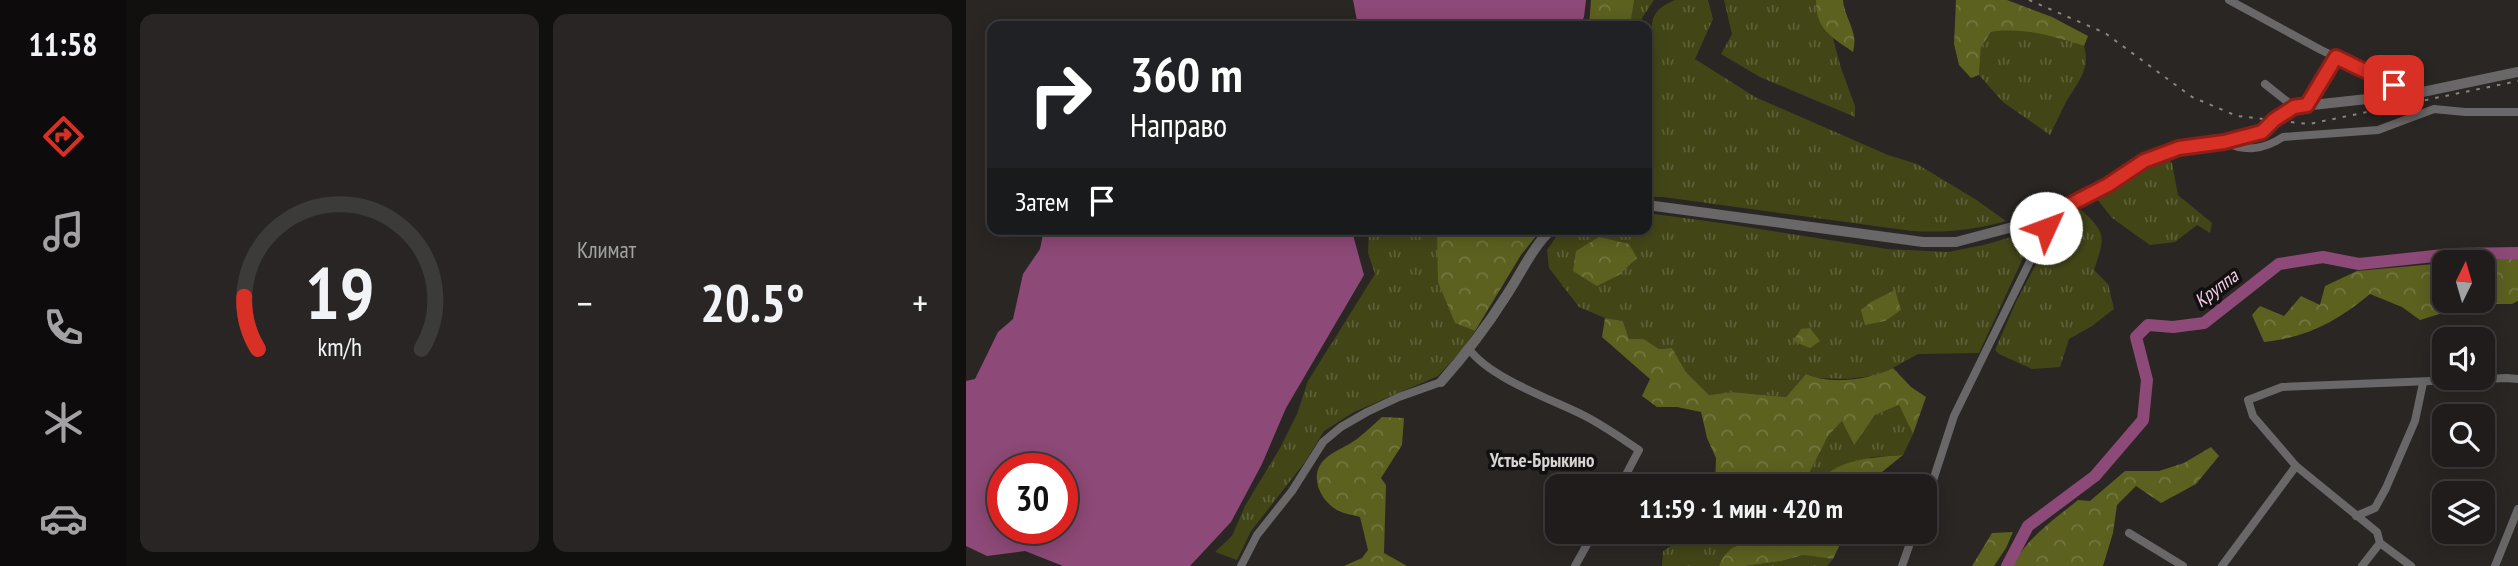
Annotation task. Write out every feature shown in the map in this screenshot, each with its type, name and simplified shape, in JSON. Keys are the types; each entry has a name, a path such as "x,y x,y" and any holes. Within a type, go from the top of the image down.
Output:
{"street":[{"path":"2229,0 2413,94"},
{"path":"2307,105 2336,57"},
{"path":"1652,206 1934,242 1956,242 2048,216 2108,185 2144,161 2179,148 2224,142 2262,132 2294,107 2413,94 2518,72"},
{"path":"2265,84 2294,107"},
{"path":"2224,142 2239,149 2270,146 2283,137 2378,130 2434,109 2465,112 2518,111"},
{"path":"1935,474 1954,416 2046,228 2048,216"},
{"path":"1241,566 1257,535 1292,491 1323,442 1341,427 1367,412 1441,382 1469,349 1546,235"},
{"path":"1469,349 1477,360 1521,387 1593,420 1639,450 1626,474"},
{"path":"2411,566 2379,543 2376,532 2295,466 2253,416 2248,400 2282,387 2507,378 2518,380"},
{"path":"2356,516 2375,508 2386,488 2415,421 2423,383"},
{"path":"2222,566 2295,466"},
{"path":"2495,566 2515,528 2518,509"},
{"path":"2129,533 2183,566"},
{"path":"2362,566 2379,543"},
{"path":"1575,566 1587,544"},
{"path":"1902,566 1910,544"}],"green space":[{"path":"1591,0 1634,0 1631,21 1589,21"},
{"path":"1633,0 1654,0 1641,21 1631,21"},
{"path":"1675,0 1708,0 1713,19 1695,59 1755,97 1888,155 1917,164 2006,221 1959,230 1912,231 1652,197 1652,22 1658,10"},
{"path":"1724,0 1816,0 1820,21 1833,38 1855,106 1855,117 1760,77 1721,54 1732,34"},
{"path":"1816,0 1843,0 1853,32 1853,52 1826,32 1819,19"},
{"path":"1956,0 2007,0 2052,17 2088,36 2084,46 2027,32 1991,32 1981,47 1979,75 1971,78 1959,65 1954,44"},
{"path":"2012,29 2041,32 2084,46 2084,69 2050,135 2003,102 1979,75 1981,47 1991,32"},
{"path":"2167,158 2172,163 2178,195 2212,223 2210,233 2197,225 2175,242 2150,245 2112,218 2097,199"},
{"path":"2080,209 2099,230 2102,243 2094,270 2108,284 2114,309 2069,339 2060,367 2032,369 1995,350 2016,302 2060,219"},
{"path":"1652,214 1887,249 1948,252 2036,230 1979,353 1918,354 1880,375 1847,379 1816,378 1806,374 1786,397 1732,392 1709,395 1686,372 1672,348 1659,349 1644,339 1629,339 1623,321 1605,318 1579,307 1549,268 1547,250 1558,235 1652,235"},
{"path":"1369,235 1438,235 1455,323 1475,331 1438,376 1354,412 1324,431 1305,462 1251,531 1237,560 1215,552 1232,536 1245,506 1297,414 1308,381 1375,274 1368,253"},
{"path":"1437,235 1537,235 1521,255 1475,331 1455,323 1438,282"},
{"path":"1599,237 1629,244 1637,258 1619,275 1597,286 1573,271 1576,251"},
{"path":"2518,258 2518,301 2512,304 2496,304 2496,259"},
{"path":"2432,264 2432,313 2443,313 2420,320 2402,307 2370,294 2321,327 2280,340 2264,342 2252,315 2260,306 2284,316 2301,296 2320,305 2325,286 2357,271"},
{"path":"1895,290 1901,310 1885,321 1865,325 1861,310"},
{"path":"1605,318 1623,321 1629,339 1644,339 1659,349 1672,348 1686,372 1709,395 1732,392 1786,397 1806,374 1826,379 1850,380 1873,376 1893,368 1911,387 1926,397 1913,434 1899,405 1875,415 1854,445 1842,421 1828,436 1809,474 1715,474 1716,458 1707,438 1701,412 1677,407 1657,407 1642,396 1650,379 1602,337"},
{"path":"1810,328 1820,341 1810,348 1793,341 1801,329"},
{"path":"1899,405 1913,434 1903,455 1872,457 1832,474 1809,474 1828,436 1843,420 1853,444 1875,415"},
{"path":"1382,417 1404,418 1402,445 1381,478 1386,485 1384,553 1407,566 1344,566 1362,558 1368,550 1360,517 1339,511 1322,496 1317,481 1319,466"},
{"path":"2211,447 2219,456 2196,484 2161,503 2136,486 2117,505 2113,533 2103,566 2013,566 2025,547 2051,522 2078,500 2090,501 2125,471 2159,471 2184,463"},
{"path":"1903,455 1879,474 1827,474 1843,465"},
{"path":"2013,532 1994,566 1972,566 1992,533"},
{"path":"1674,544 1745,544 1728,552 1719,566 1662,566 1663,551"},
{"path":"1840,544 1833,559 1803,555 1745,566 1719,566 1728,552 1739,545"},
{"path":"1803,555 1833,559 1827,566 1745,566 1782,561"}],"shaded area":[{"path":"1353,0 1586,0 1582,21 1357,21"},
{"path":"1043,235 1353,235 1364,275 1286,408 1262,464 1231,522 1190,566 1063,566 1025,551 987,556 966,546 966,381 975,379 998,332 1013,319 1023,274 1040,249"}],"waterway":[{"name":"Круппа","path":"2007,566 2028,526 2095,476 2143,420 2147,380 2136,337 2148,325 2173,327 2204,323 2279,264 2323,257 2359,264 2453,254 2518,253"}],"railway":[{"path":"2029,0 2105,33 2192,97 2237,116 2309,124 2518,81"}],"district":[{"name":"Устье-Брыкино","path":"1542,460"}],"route":[{"path":"2046,228 2048,216 2108,185 2144,161 2179,148 2224,142 2262,132 2294,107 2307,105 2336,57 2394,85"}]}
